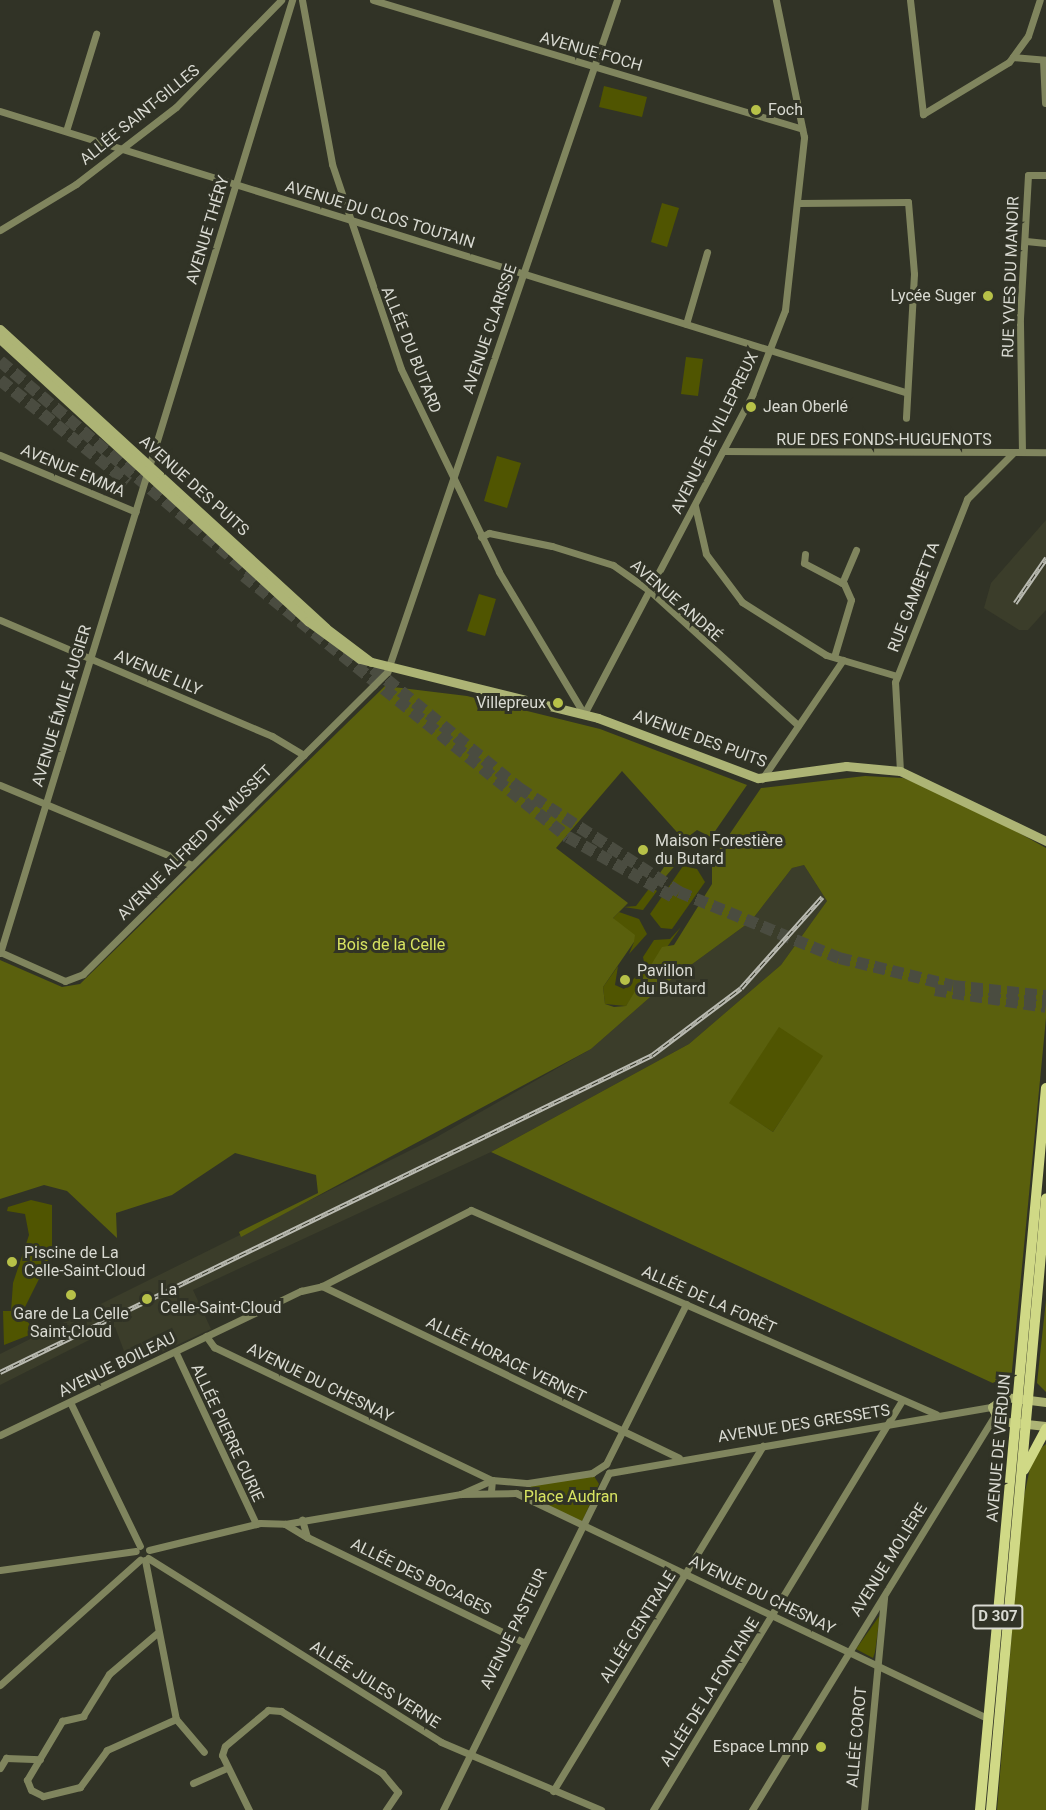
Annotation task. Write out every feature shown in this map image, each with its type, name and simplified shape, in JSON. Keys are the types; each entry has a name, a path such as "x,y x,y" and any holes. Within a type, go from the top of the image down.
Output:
{"main road":[{"name":"AVENUE DE VERDUN","path":"1023,1399 1046,1088"},
{"name":"AVENUE DE VERDUN","path":"980,1810 1046,1198"},
{"name":"AVENUE DE VERDUN","path":"991,1810 1021,1478 1020,1425"},
{"path":"1021,1478 1046,1427"},
{"path":"1035,1448 1046,1436"}],"street":[{"name":"ALLÉE SAINT-GILLES","path":"0,230 123,150 229,58 281,0"},
{"name":"AVENUE THÉRY","path":"149,472 292,0"},
{"name":"ALLÉE DU BUTARD","path":"302,0 321,119 348,219 401,369 452,481 481,537 584,714"},
{"name":"AVENUE FOCH","path":"373,0 802,129"},
{"name":"AVENUE CLARISSE","path":"390,668 617,0"},
{"name":"AVENUE DE VILLEPREUX","path":"584,714 723,451 770,350 785,310 799,203 802,129 776,0"},
{"path":"910,0 923,114 985,80 1013,57 1028,36 1040,0"},
{"path":"66,131 96,34"},
{"path":"1013,57 1045,60 1046,103"},
{"name":"AVENUE DU CLOS TOUTAIN","path":"0,111 904,392"},
{"name":"RUE YVES DU MANOIR","path":"1022,453 1020,318 1028,175 1046,176"},
{"path":"799,203 908,202 914,274 904,392 906,418"},
{"path":"1026,241 1046,243"},
{"path":"686,324 707,252"},
{"name":"AVENUE DES PUITS","path":"0,329 57,386 328,638 370,662 584,714 762,779 846,766 900,771 1046,841"},
{"name":"AVENUE DES PUITS","path":"0,339 57,386"},
{"name":"RUE DES FONDS-HUGUENOTS","path":"723,451 1046,452"},
{"name":"RUE GAMBETTA","path":"900,771 897,676 967,499 1013,453"},
{"name":"AVENUE EMMA","path":"0,455 136,512"},
{"name":"AVENUE ÉMILE AUGIER","path":"0,952 149,472"},
{"path":"695,506 706,554 729,589 834,657 897,676"},
{"name":"AVENUE ANDRÉ","path":"481,537 489,533 585,554 650,591 798,725"},
{"path":"842,583 856,550"},
{"path":"805,554 804,562 842,583 851,600 834,657"},
{"name":"AVENUE LILY","path":"0,620 272,736 304,755"},
{"path":"762,779 843,660"},
{"name":"AVENUE ALFRED DE MUSSET","path":"0,952 71,980 192,865 390,668"},
{"path":"0,784 192,865"},
{"name":"AVENUE BOILEAU","path":"0,1435 176,1353 206,1336 301,1291 322,1286 471,1210"},
{"name":"ALLÉE DE LA FORÊT","path":"471,1210 686,1304 901,1402 936,1414"},
{"name":"ALLÉE HORACE VERNET","path":"322,1286 679,1458"},
{"path":"461,1494 492,1480 528,1483 592,1473 611,1459 686,1304"},
{"name":"AVENUE DU CHESNAY","path":"206,1336 214,1347 492,1480"},
{"name":"ALLÉE PIERRE CURIE","path":"176,1353 256,1524"},
{"path":"1046,1404 1023,1399 1001,1398 993,1411 1020,1425 1046,1427"},
{"path":"70,1402 138,1549 146,1557 154,1620 176,1719 204,1752"},
{"name":"ALLÉE DE LA FONTAINE","path":"653,1810 891,1424 901,1402"},
{"name":"AVENUE DES GRESSETS","path":"619,1468 763,1446 936,1414 993,1411"},
{"name":"AVENUE MOLIÈRE","path":"752,1810 885,1594 993,1411"},
{"name":"ALLÉE CENTRALE","path":"553,1791 763,1446"},
{"name":"AVENUE PASTEUR","path":"443,1810 603,1478 619,1468"},
{"path":"0,1685 146,1557 256,1524 285,1524 491,1491 492,1480"},
{"path":"523,1496 528,1483"},
{"name":"AVENUE DU CHESNAY","path":"491,1491 523,1496 989,1719"},
{"path":"302,1520 307,1538"},
{"name":"ALLÉE DES BOCAGES","path":"285,1524 307,1538 523,1642"},
{"path":"0,1570 138,1549"},
{"name":"ALLÉE JULES VERNE","path":"138,1549 146,1557 397,1717 469,1755 601,1810"},
{"name":"ALLÉE COROT","path":"864,1810 885,1594"},
{"path":"157,1633 109,1674 83,1716 62,1721 27,1780 31,1790 43,1796 80,1787 107,1750 176,1719"},
{"path":"249,1810 225,1768 225,1746 268,1710 281,1711 382,1773 398,1792 386,1810"},
{"path":"0,1768 6,1758 40,1759"},
{"path":"193,1783 225,1768"}],"shaded area":[{"path":"1046,520 1046,610 1028,630 1019,630 984,608 991,583"},
{"path":"804,865 827,901 781,965 689,1044 491,1152 193,1290 211,1329 130,1367 115,1327 0,1385 0,1354 435,1138 591,1049 665,984 751,921 792,868"}],"green space":[{"path":"604,86 647,97 642,117 599,107"},
{"path":"662,203 679,208 667,247 651,242"},
{"path":"686,357 703,359 698,396 681,394"},
{"path":"497,456 521,463 507,508 484,501"},
{"path":"479,594 496,599 485,636 467,631"},
{"name":"Bois de la Celle","path":"385,686 467,696 600,729 747,785 711,837 697,830 684,840 622,771 556,848 628,903 613,918 635,935 634,942 603,987 605,1004 614,1007 626,1006 662,947 674,945 712,884 712,860 761,788 865,776 903,778 954,797 1046,848 1046,1018 1010,1391 491,1152 689,1044 781,965 827,901 804,865 792,868 751,921 665,984 591,1049 241,1237 239,1232 318,1193 316,1175 235,1153 172,1195 116,1213 117,1238 67,1191 44,1185 0,1199 0,960 62,987 80,984","holes":["779,1027 823,1056 773,1132 729,1103"]},
{"path":"672,855 678,862 661,882 656,879"},
{"path":"683,866 697,869 705,882 672,929 661,928 650,914"},
{"path":"651,886 657,891 643,910 624,907 636,906"},
{"path":"619,912 639,919 647,934 629,954 634,942 613,918"},
{"path":"681,927 626,1006 605,1004 603,987 618,966 615,985 624,989 645,967 643,957 654,940 670,939"},
{"path":"779,1026 824,1056 773,1132 728,1103"},
{"path":"31,1200 52,1205 52,1253 24,1309 24,1318 37,1332 4,1345 3,1311 11,1311 13,1283 29,1235 25,1214 7,1211 8,1207"},
{"path":"1046,1300 1046,1392 1037,1383"},
{"path":"1046,1444 1046,1810 997,1810 1023,1501 1033,1454"},
{"name":"Place Audran","path":"592,1473 599,1484 581,1524 523,1496 528,1483"},
{"path":"880,1615 875,1652 873,1658 856,1649"}],"tunnel":[{"path":"0,361 255,577"},
{"path":"0,380 128,482"},
{"path":"244,576 568,837 673,897"},
{"path":"359,657 519,788 679,892 839,958 953,986 1046,996"},
{"path":"935,990 1046,1007"}],"railway":[{"path":"1015,603 1046,558"},
{"path":"0,1372 652,1055 741,988 822,897"}],"place":[{"name":"Foch","path":"756,110"},
{"name":"Lycée Suger","path":"988,296"},
{"name":"Jean Oberlé","path":"751,407"},
{"name":"Villepreux","path":"558,703"},
{"name":"Maison Forestière du Butard","path":"643,850"},
{"name":"Pavillon du Butard","path":"625,980"},
{"name":"Piscine de La Celle-Saint-Cloud","path":"12,1262"},
{"name":"Gare de La Celle Saint-Cloud","path":"71,1295"},
{"name":"La Celle-Saint-Cloud","path":"147,1299"},
{"name":"Espace Lmnp","path":"821,1747"}]}
